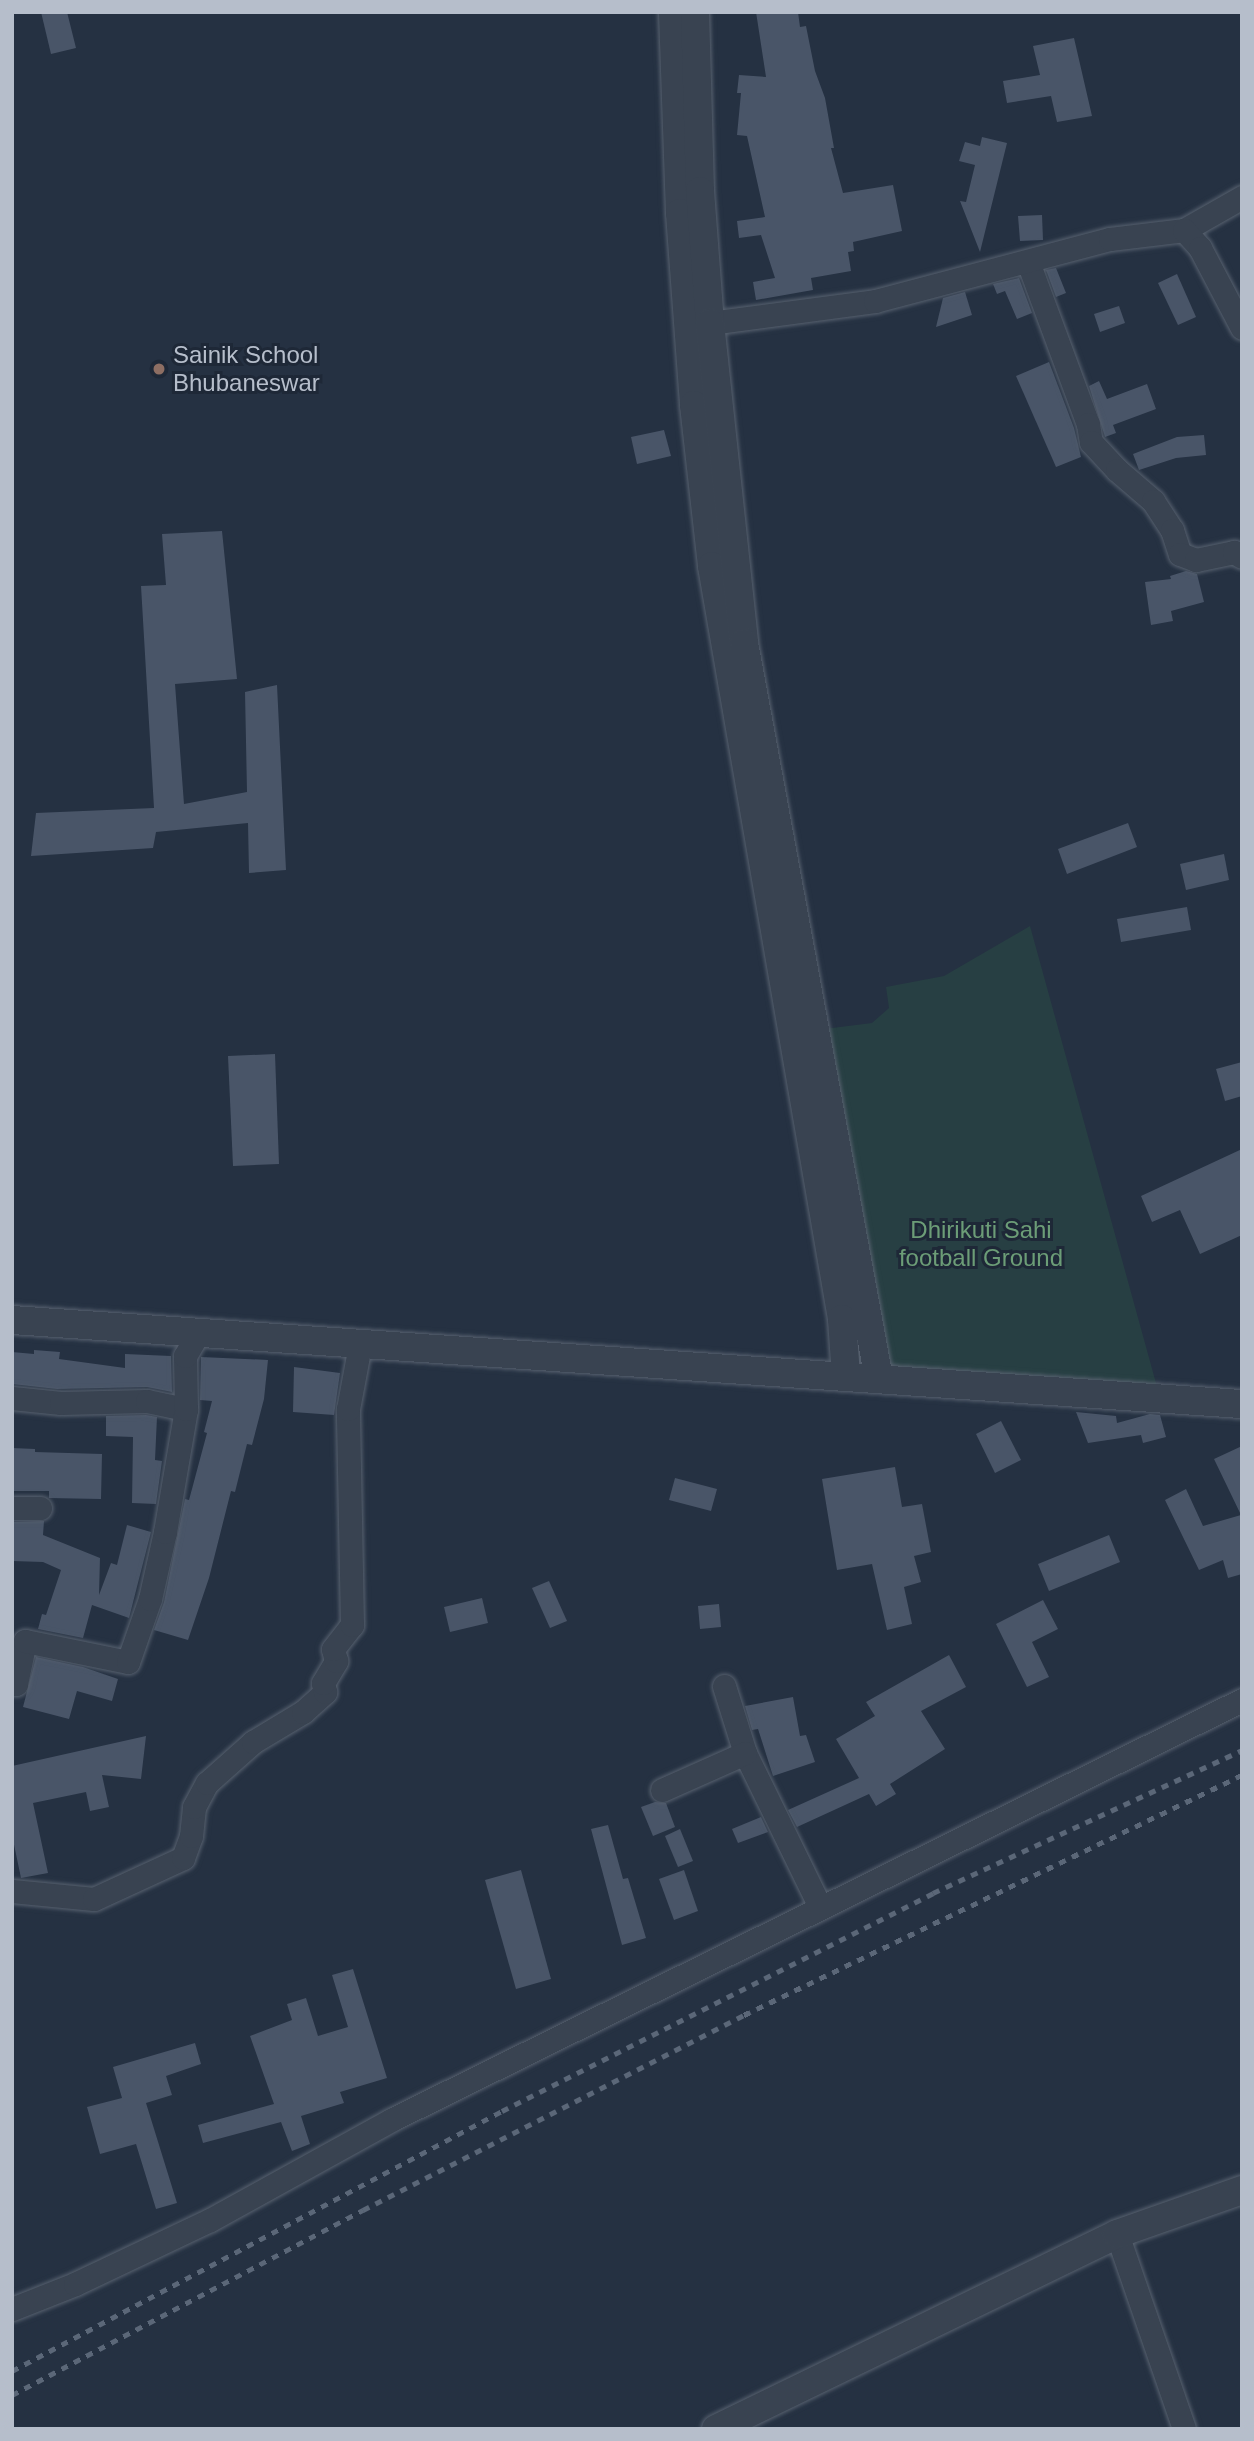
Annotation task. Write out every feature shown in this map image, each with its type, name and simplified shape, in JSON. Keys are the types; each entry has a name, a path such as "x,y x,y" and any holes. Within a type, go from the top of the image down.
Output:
{"street":[{"path":"673,12 680,213 694,405 712,566 842,1319 846,1376"},
{"path":"695,12 700,191 710,323 744,643 879,1379"},
{"path":"710,323 875,301 1110,239 1184,230 1242,197"},
{"path":"1184,230 1200,248 1242,328"},
{"path":"1028,262 1088,424 1091,442 1117,470 1153,501 1172,530 1180,554 1196,560 1234,552 1242,557"},
{"path":"12,1320 197,1335 1242,1404"},
{"path":"12,1683 16,1684 25,1641 128,1662 150,1599 166,1532 186,1409 185,1356 197,1335"},
{"path":"12,1891 94,1899 183,1858 191,1836 194,1807 207,1783 224,1765 253,1742 303,1712 325,1692 323,1683 336,1661 333,1649 352,1625 348,1409 360,1345"},
{"path":"12,1398 61,1403 147,1401 186,1409"},
{"path":"12,1507 40,1508"},
{"path":"724,1686 745,1753 820,1907"},
{"path":"12,2309 75,2284 210,2220 403,2114 1242,1700"},
{"path":"662,1790 745,1753"},
{"path":"716,2429 1116,2234 1242,2190"},
{"path":"1116,2234 1185,2429"}],"green space":[{"name":"Dhirikuti Sahi football Ground","path":"1030,926 1159,1394 868,1369 816,1030 872,1023 889,1008 886,987 944,976"}],"building":[{"path":"41,12 67,12 76,48 51,54"},
{"path":"756,12 798,12 800,27 806,26 815,71 825,98 834,148 831,148 843,193 893,185 902,231 853,242 854,251 848,252 851,271 811,278 813,290 756,300 753,282 775,278 761,235 739,238 737,221 765,217 747,136 737,135 741,93 737,93 739,75 766,77"},
{"path":"1074,38 1092,116 1057,122 1051,96 1007,103 1003,81 1040,75 1033,46"},
{"path":"982,137 1007,143 980,252 960,201 966,202 975,165 959,161 965,142 980,146"},
{"path":"1042,215 1043,240 1020,241 1018,216"},
{"path":"1056,268 1066,293 1056,297 1046,270"},
{"path":"1177,274 1196,317 1178,325 1158,283"},
{"path":"1019,278 1032,313 1017,319 1005,291 997,294 993,284"},
{"path":"965,292 972,315 936,327 943,298"},
{"path":"1119,306 1125,323 1100,332 1094,314"},
{"path":"1049,362 1074,428 1081,457 1056,467 1016,376"},
{"path":"1099,381 1107,399 1147,384 1156,409 1113,425 1116,433 1105,437 1089,386"},
{"path":"664,430 671,456 637,464 631,437"},
{"path":"1204,435 1206,455 1176,458 1139,470 1133,454 1177,437"},
{"path":"222,531 237,679 175,684 184,804 247,792 245,692 277,685 286,870 249,873 248,823 156,832 153,848 31,856 36,813 154,808 141,586 166,585 162,534"},
{"path":"1186,571 1197,574 1204,602 1171,611 1173,621 1151,625 1145,582 1171,579 1170,576"},
{"path":"1128,823 1137,847 1067,874 1058,849"},
{"path":"1224,854 1229,880 1186,890 1180,864"},
{"path":"1187,907 1191,930 1121,942 1117,919"},
{"path":"275,1054 279,1164 233,1166 228,1056"},
{"path":"1242,1062 1242,1096 1225,1101 1216,1069"},
{"path":"1242,1149 1242,1235 1200,1254 1180,1210 1152,1222 1141,1196"},
{"path":"34,1350 60,1352 59,1359 125,1368 125,1354 171,1356 172,1392 147,1387 57,1389 12,1384 12,1352 34,1354"},
{"path":"201,1357 268,1360 264,1399 252,1445 247,1444 235,1492 231,1491 209,1578 188,1640 154,1630 164,1602 185,1499 189,1500 207,1433 204,1432 212,1401 200,1400"},
{"path":"294,1367 340,1373 334,1415 293,1412"},
{"path":"1076,1412 1116,1416 1117,1423 1150,1414 1160,1415 1166,1437 1143,1443 1141,1435 1088,1443"},
{"path":"106,1416 157,1417 155,1460 162,1461 156,1504 132,1503 133,1437 106,1436"},
{"path":"1001,1421 1021,1460 995,1473 976,1434"},
{"path":"1242,1446 1242,1574 1228,1578 1223,1560 1199,1570 1165,1500 1186,1489 1203,1526 1241,1515 1214,1459"},
{"path":"12,1448 35,1449 35,1452 102,1454 101,1499 49,1498 49,1491 12,1491"},
{"path":"895,1467 902,1507 922,1504 931,1552 914,1556 921,1582 904,1587 912,1624 887,1630 872,1564 837,1570 822,1479"},
{"path":"675,1478 717,1489 711,1511 669,1500"},
{"path":"44,1521 43,1535 100,1558 99,1595 111,1563 117,1565 127,1525 151,1532 129,1618 92,1605 83,1638 38,1629 42,1614 46,1615 61,1570 43,1562 12,1561 12,1522"},
{"path":"1109,1535 1120,1562 1049,1591 1038,1564"},
{"path":"549,1581 567,1621 550,1628 532,1588"},
{"path":"482,1598 488,1623 450,1632 444,1607"},
{"path":"1043,1600 1058,1629 1032,1642 1049,1677 1027,1687 996,1624"},
{"path":"719,1604 721,1627 700,1629 698,1606"},
{"path":"949,1655 966,1687 921,1711 945,1749 890,1784 896,1794 876,1806 869,1794 797,1827 788,1810 859,1778 836,1739 875,1716 866,1702"},
{"path":"36,1657 83,1667 118,1679 112,1701 77,1691 69,1719 23,1707"},
{"path":"793,1697 800,1736 806,1735 815,1762 773,1776 758,1729 752,1730 745,1706"},
{"path":"146,1736 141,1779 102,1775 109,1807 90,1811 86,1792 33,1803 48,1873 21,1878 12,1835 12,1766"},
{"path":"655,1802 666,1803 675,1827 653,1836 641,1807"},
{"path":"761,1817 768,1832 738,1843 732,1829"},
{"path":"608,1825 623,1879 628,1878 646,1938 622,1945 591,1829"},
{"path":"680,1829 693,1861 678,1867 665,1836"},
{"path":"521,1870 551,1979 516,1989 485,1880"},
{"path":"684,1870 698,1911 674,1920 659,1879"},
{"path":"353,1969 387,2078 340,2092 344,2103 301,2116 310,2144 292,2151 281,2122 203,2143 198,2125 274,2104 250,2036 292,2020 287,2004 306,1998 318,2036 348,2027 332,1975"},
{"path":"195,2043 201,2064 166,2076 172,2095 146,2103 177,2203 156,2209 136,2144 100,2154 87,2107 122,2098 113,2067"}],"railway":[{"path":"12,2371 502,2111 933,1893 1242,1750"},
{"path":"12,2395 363,2210 744,2015 1242,1775"}],"place":[{"name":"Sainik School Bhubaneswar","path":"159,369"}]}
